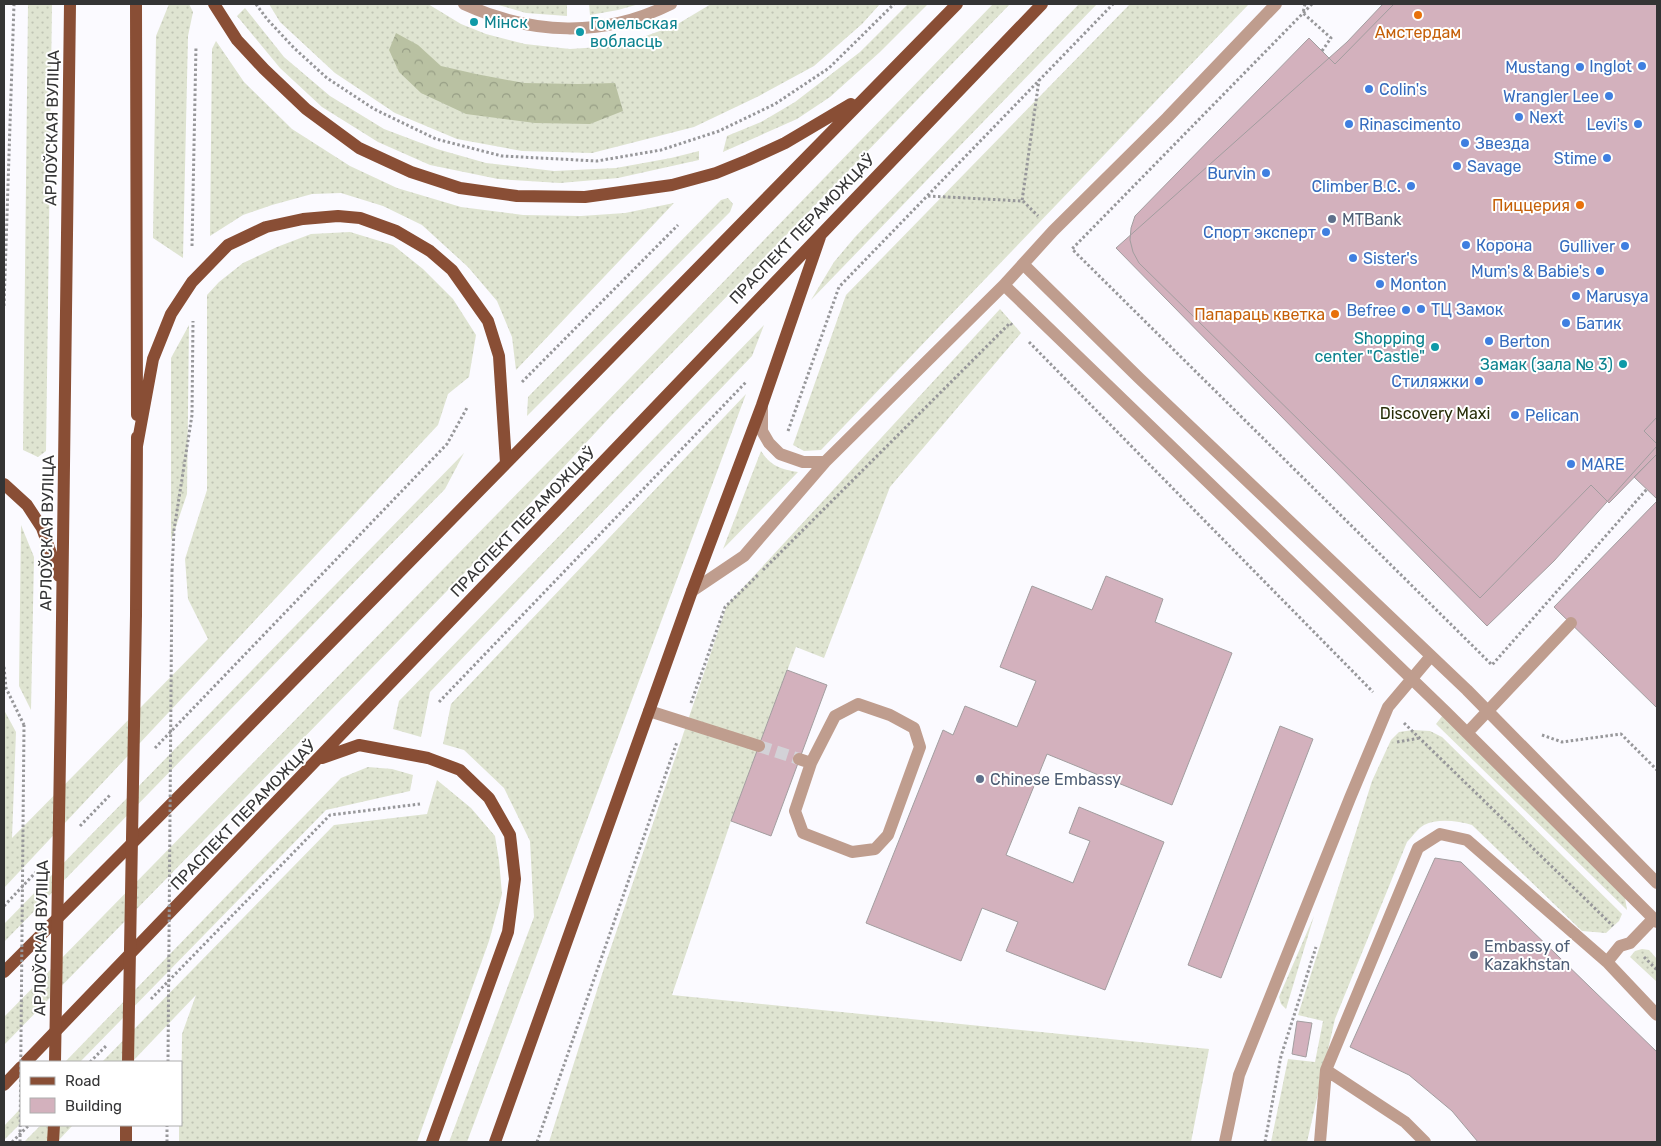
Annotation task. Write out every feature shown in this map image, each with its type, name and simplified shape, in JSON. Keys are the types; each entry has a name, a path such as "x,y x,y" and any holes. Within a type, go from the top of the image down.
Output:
{"main road":[{"name":"АРЛОЎСКАЯ ВУЛІЦА","path":"55,1061 70,4"},
{"path":"128,1061 136,615 136,4"},
{"path":"214,4 237,40 264,69 306,109 359,148 411,172 460,188 517,196 585,197 672,185 716,173 785,143 866,95"},
{"path":"4,972 214,761 957,4"},
{"name":"ПРАСПЕКТ ПЕРАМОЖЦАЎ","path":"27,1061 320,759 1042,4"},
{"path":"137,446 153,359 171,314 192,282 228,245 266,227 303,218 338,216 360,218 396,231 430,251 452,270 471,296 488,321 499,356 506,463"},
{"path":"495,1142 692,591 762,405 822,232"},
{"path":"4,484 27,505 42,528 62,585"},
{"path":"320,759 359,745 428,758 460,770 488,798 510,835 515,879 508,932 432,1142"},
{"path":"4,1085 20,1068"},
{"path":"54,1126 54,1142"},
{"path":"126,1126 126,1142"}],"street":[{"path":"464,4 502,19 524,25 567,29 591,28 614,24 634,19 670,4"},
{"path":"692,591 744,556 825,462 1004,285 1053,231 1168,118 1276,4"},
{"path":"1023,264 1431,656 1657,882"},
{"path":"1004,285 1411,678 1656,920 1630,943 1620,946 1607,962"},
{"path":"762,405 762,431 769,443 780,454 803,462 825,462"},
{"path":"1467,733 1571,623"},
{"path":"1225,1142 1239,1075 1388,707 1431,656"},
{"path":"858,704 890,715 914,728 920,747 888,835 875,849 852,852 804,833 795,811 805,761 834,716 858,704"},
{"path":"649,711 759,746"},
{"path":"1320,1142 1326,1070 1418,848 1440,834 1467,840 1607,962 1657,1015"},
{"path":"1326,1070 1405,1122 1425,1142"}],"path":[{"path":"4,306 14,4"},
{"path":"256,4 294,48 327,78 374,109 436,139 502,156 597,161 661,150 719,131 775,104 829,68 894,4"},
{"path":"785,438 839,287 1113,4"},
{"path":"1303,13 1305,4"},
{"path":"1312,4 1072,249 1512,685"},
{"path":"1303,13 1331,38 1322,51"},
{"path":"192,246 196,46"},
{"path":"927,196 1022,201 1039,80"},
{"path":"520,384 678,225"},
{"path":"168,1061 172,571 174,530 192,415 193,314"},
{"path":"537,1142 725,608 1010,323 1018,330"},
{"path":"1024,337 1388,707 1657,970"},
{"path":"439,702 750,378"},
{"path":"149,754 447,444 468,406"},
{"path":"1492,665 1647,489"},
{"path":"4,667 6,688 24,725 21,1061"},
{"path":"1538,734 1562,742 1621,734 1657,770"},
{"path":"1392,749 1397,741 1420,738"},
{"path":"80,826 115,790"},
{"path":"145,1006 330,815 420,804"},
{"path":"4,906 38,870"},
{"path":"1266,1142 1282,1056 1318,938"},
{"path":"91,1061 110,1041"},
{"path":"20,1126 20,1142"},
{"path":"12,1142 28,1126"},
{"path":"167,1126 167,1142"}],"green space":[{"path":"28,4 52,4 46,451 38,457 23,450"},
{"path":"169,4 189,4 193,12 188,36 183,258 153,238 156,36"},
{"path":"269,4 428,4 461,24 486,34 525,44 570,49 600,47 635,40 676,25 711,4 880,4 862,24 814,66 759,96 694,127 592,153 522,151 457,139 395,113 335,73 280,22"},
{"path":"495,4 567,4 567,16 526,13"},
{"path":"589,4 639,4 590,15"},
{"path":"908,4 928,4 880,52 830,97 797,119 723,152 727,136 761,122 795,102 860,52"},
{"path":"993,4 1010,4 609,418 486,551 4,1045 4,1017 600,409"},
{"path":"1079,4 1097,4 811,300 834,262 855,237"},
{"path":"1130,4 1249,4 821,450 804,451 793,445 846,295"},
{"path":"245,8 284,57 330,96 384,129 437,149 486,163 554,171 616,168 699,151 699,160 618,178 560,183 498,179 430,165 378,142 322,107 280,68 237,16"},
{"path":"396,33 418,45 441,66 476,74 524,83 615,83 623,111 590,124 535,123 466,114 421,93 399,72 389,50"},
{"path":"216,41 244,82 292,129 350,166 397,188 461,207 523,215 581,216 625,213 674,203 516,370 512,337 497,301 468,267 422,225 383,206 341,193 312,194 243,215 210,236 212,49"},
{"path":"728,198 733,204 730,212 527,416 528,397 721,200"},
{"path":"350,232 393,245 423,269 453,299 476,335 469,377 448,394 438,425 4,888 4,710 16,732 12,838 208,639 188,599 185,559 207,490 207,295 219,282 243,263 277,247 311,234"},
{"path":"1000,309 1021,333 890,487 824,658 796,647 731,821 672,995 1209,1049 1191,1142 549,1142 605,965 727,605"},
{"path":"189,325 187,494 171,541 171,358"},
{"path":"764,325 752,356 430,692 421,737 393,729 399,701"},
{"path":"746,394 467,1142 449,1142 534,917 530,841 504,788 464,750 443,744 451,704"},
{"path":"761,451 776,466 798,472 723,549"},
{"path":"464,453 445,489 4,942 4,924"},
{"path":"21,525 34,557 31,710 19,686"},
{"path":"1443,715 1625,898 1627,910 1436,724"},
{"path":"1413,730 1430,731 1442,737 1622,914 1619,921 1606,933 1582,931 1472,825 1454,821 1435,821 1422,826 1407,842 1335,1019 1307,1142 1271,1142 1288,1059 1315,1062 1323,1021 1298,1015 1372,781 1391,740 1399,732"},
{"path":"368,767 392,769 413,775 410,791 326,810 81,1061 66,1061 341,778"},
{"path":"437,780 471,808 495,836 502,894 489,941 417,1142 179,1142 179,1126 182,1126 182,1034 196,995 133,1061 103,1061 334,825 427,814"},
{"path":"1314,916 1286,1009 1281,1004 1279,997"},
{"path":"1649,950 1657,959 1657,982 1630,957 1635,951"},
{"path":"20,1109 20,1124 4,1140 4,1126"},
{"path":"40,1126 72,1126 57,1142 24,1142"}],"building":[{"name":"ТЦ Замок","path":"1383,4 1657,4 1657,446 1554,561 1487,626 1116,248 1347,42"},
{"name":"ТЦ Замок","path":"1394,4 1657,4 1657,417 1644,431 1657,444 1657,454 1609,503 1591,485 1480,598 1139,263 1133,252 1130,240 1135,216 1309,38 1335,64"},
{"path":"1657,454 1657,499 1634,477"},
{"path":"1657,501 1657,708 1554,607"},
{"name":"Chinese Embassy","path":"1106,576 1163,599 1155,622 1232,653 1172,805 1047,754 1006,855 1073,883 1090,841 1069,833 1079,807 1164,842 1105,990 1006,951 1018,922 982,908 961,961 866,923 943,730 953,735 965,706 1017,727 1036,681 1000,667 1032,586 1092,610"},
{"path":"787,670 827,685 771,836 731,821"},
{"path":"1280,726 1313,739 1221,978 1188,965"},
{"name":"Embassy of Kazakhstan","path":"1435,858 1461,862 1657,1052 1657,1142 1478,1142 1452,1111 1409,1075 1350,1047"},
{"path":"1297,1021 1312,1023 1306,1057 1292,1054"}],"tunnel":[{"path":"759,746 799,759"}],"place":[{"name":"Амстердам","path":"1418,15"},
{"name":"Мінск","path":"474,22"},
{"name":"Гомельская вобласць","path":"580,32"},
{"name":"Inglot","path":"1642,66"},
{"name":"Mustang","path":"1580,67"},
{"name":"Colin's","path":"1369,89"},
{"name":"Wrangler Lee","path":"1609,96"},
{"name":"Next","path":"1519,117"},
{"name":"Rinascimento","path":"1349,124"},
{"name":"Levi's","path":"1638,124"},
{"name":"Звезда","path":"1465,143"},
{"name":"Stime","path":"1607,158"},
{"name":"Savage","path":"1457,166"},
{"name":"Burvin","path":"1266,173"},
{"name":"Climber B.C.","path":"1411,186"},
{"name":"Пиццерия","path":"1580,205"},
{"name":"MTBank","path":"1332,219"},
{"name":"Спорт эксперт","path":"1326,232"},
{"name":"Корона","path":"1466,245"},
{"name":"Gulliver","path":"1625,246"},
{"name":"Sister's","path":"1353,258"},
{"name":"Mum's & Babie's","path":"1600,271"},
{"name":"Monton","path":"1380,284"},
{"name":"Marusya","path":"1576,296"},
{"name":"ТЦ Замок","path":"1421,309"},
{"name":"Befree","path":"1406,310"},
{"name":"Папараць кветка","path":"1335,314"},
{"name":"Батик","path":"1566,323"},
{"name":"Berton","path":"1489,341"},
{"name":"Shopping center \"Castle\"","path":"1435,347"},
{"name":"Замак (зала № 3)","path":"1623,364"},
{"name":"Стиляжки","path":"1479,381"},
{"name":"Pelican","path":"1515,415"},
{"name":"MARE","path":"1571,464"},
{"name":"Chinese Embassy","path":"980,779"},
{"name":"Embassy of Kazakhstan","path":"1474,955"}],"park label":[{"name":"Discovery Maxi","path":"1435,413"}]}
